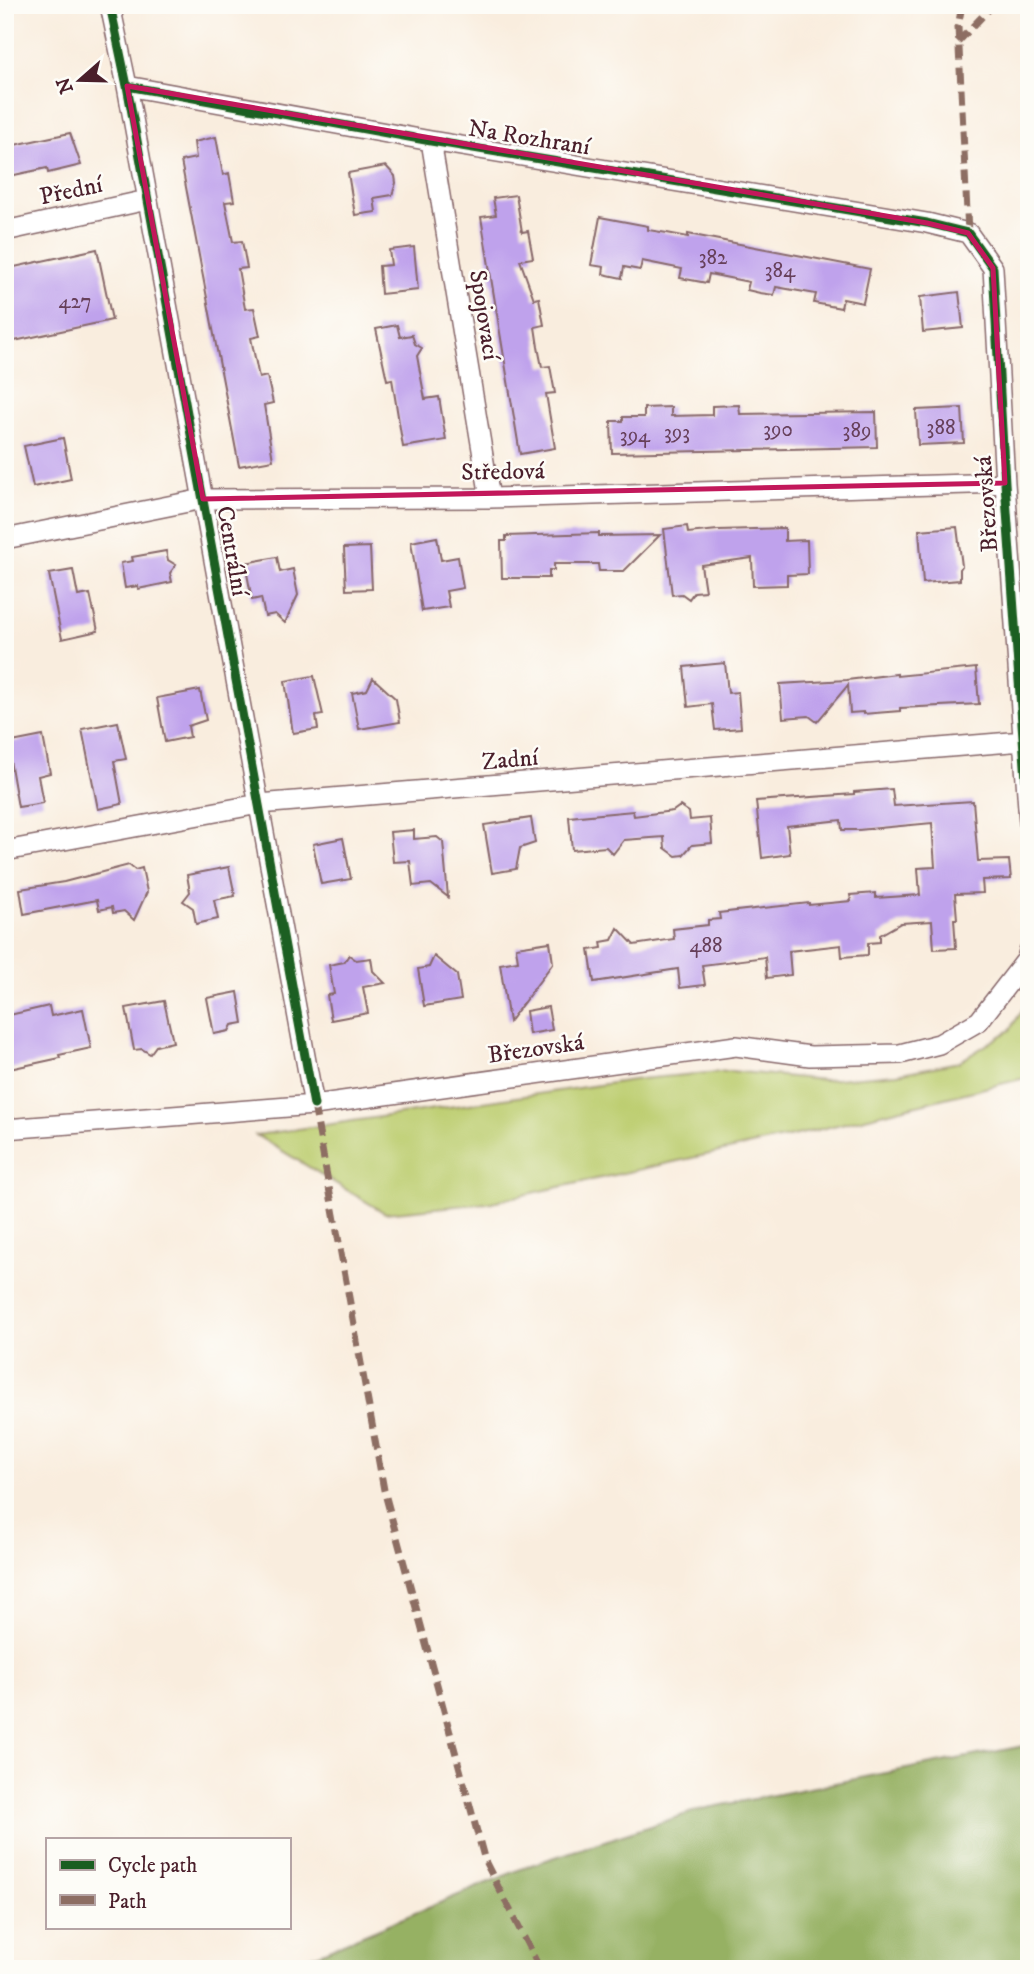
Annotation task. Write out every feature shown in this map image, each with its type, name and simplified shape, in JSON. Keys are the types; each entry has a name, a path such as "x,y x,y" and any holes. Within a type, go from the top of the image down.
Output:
{"street":[{"name":"Centrální","path":"110,5 314,1105"},
{"name":"Na Rozhraní","path":"127,86 431,141 927,223"},
{"name":"Spojovací","path":"431,141 490,498"},
{"name":"Přední","path":"5,231 147,200"},
{"name":"Březovská","path":"927,223 968,233 993,268 1029,822"},
{"name":"Středová","path":"5,538 203,499 490,498 1005,483"},
{"name":"Zadní","path":"5,851 259,804 1023,741"},
{"name":"Březovská","path":"5,1129 314,1105 736,1046 810,1056 900,1054 939,1044 979,1021 1027,959 1029,951"}],"highlighted area":[{"path":"127,86 927,223 968,233 993,268 1005,483 203,499"}],"green space":[{"path":"1029,999 1029,1077 797,1135 487,1203 385,1213 256,1135 640,1079 730,1071 824,1080 897,1074 959,1062 1010,1030"},
{"path":"1029,1745 1029,1969 281,1969 528,1866 702,1809"}],"building":[{"path":"70,133 81,165 48,173 47,168 5,177 5,147"},
{"path":"216,137 223,175 229,173 234,201 225,202 233,242 242,241 247,268 238,269 245,309 254,308 260,336 251,338 259,378 267,376 273,403 264,405 273,460 239,466 181,161 196,158 194,142"},
{"path":"386,166 395,176 392,195 374,198 376,212 355,215 348,173"},
{"path":"516,195 522,232 528,231 533,258 520,260 534,299 539,298 544,325 535,327 538,347 542,367 550,366 555,393 546,394 555,448 520,454 481,217 496,215 493,198"},
{"path":"600,217 648,226 648,230 688,237 688,234 870,269 863,303 843,299 841,308 814,303 816,294 776,287 774,295 760,293 747,290 749,282 709,274 707,283 680,278 682,269 642,261 640,270 624,267 622,278 603,274 604,267 591,265"},
{"path":"414,247 418,290 381,294 379,266 391,265 389,250"},
{"path":"97,249 112,320 5,343 5,269"},
{"path":"959,292 963,328 923,332 920,297"},
{"path":"397,325 400,337 412,335 415,344 422,348 417,356 425,399 439,397 446,440 403,447 392,379 387,380 376,329"},
{"path":"739,405 740,414 876,412 877,447 612,453 611,421 623,421 623,417 644,417 644,408 671,407 671,416 712,415 712,406"},
{"path":"962,408 964,443 918,445 916,410"},
{"path":"63,438 71,479 33,487 24,446"},
{"path":"687,526 688,533 785,528 785,541 807,540 808,574 787,575 787,585 753,586 752,558 701,565 705,591 694,592 689,599 682,594 672,595 664,529"},
{"path":"957,527 962,566 960,580 923,583 919,530"},
{"path":"599,533 599,536 660,535 624,571 599,571 598,564 554,564 554,570 549,570 549,578 502,578 501,541 506,541 506,536"},
{"path":"437,537 441,560 458,557 463,588 446,591 449,607 422,611 411,542"},
{"path":"370,547 372,589 346,590 344,548"},
{"path":"166,551 168,560 176,565 170,573 172,582 138,589 138,586 125,588 121,563 133,561 132,557"},
{"path":"277,557 280,572 293,569 298,595 285,623 275,614 265,616 261,598 252,600 245,563"},
{"path":"73,570 78,596 90,594 98,631 62,639 49,574"},
{"path":"725,663 728,693 738,692 741,728 715,730 712,704 688,707 684,667"},
{"path":"976,668 979,704 850,713 848,685 817,722 809,716 783,718 780,684"},
{"path":"314,676 323,715 316,716 318,729 293,733 285,681"},
{"path":"373,678 396,699 400,722 359,729 352,693 367,690"},
{"path":"200,690 206,720 188,726 190,737 165,742 157,698"},
{"path":"118,722 126,759 114,761 122,804 98,809 82,729"},
{"path":"43,736 50,773 38,776 43,803 18,807 7,743"},
{"path":"892,789 894,806 973,801 978,861 1009,860 1011,879 982,880 983,893 955,894 956,948 934,949 932,921 901,923 880,935 880,942 868,943 868,955 842,957 841,945 789,951 791,975 767,978 765,957 702,965 705,985 680,988 678,969 594,982 589,950 602,948 601,942 612,940 618,928 634,945 674,939 673,929 708,925 708,920 720,919 719,913 851,901 850,895 876,893 876,898 920,895 918,868 935,867 932,823 858,830 842,830 841,820 787,826 790,854 762,858 756,801"},
{"path":"680,806 689,812 690,820 710,818 712,843 692,845 683,855 676,856 665,848 664,837 624,840 613,854 606,847 572,850 569,817 633,811 634,816 673,811"},
{"path":"531,818 535,843 520,848 516,869 492,873 484,825"},
{"path":"414,830 414,839 437,837 443,842 448,897 431,884 413,886 410,861 393,862 390,832"},
{"path":"343,838 351,879 321,884 313,844"},
{"path":"129,865 135,870 142,868 147,892 134,920 124,911 113,913 112,907 99,910 97,900 24,914 20,889 64,882"},
{"path":"229,867 235,896 214,900 218,919 196,924 193,908 183,901 190,892 187,875"},
{"path":"550,942 553,963 509,1022 500,964 518,961 516,947"},
{"path":"349,955 356,960 371,958 373,971 385,983 363,987 368,1013 331,1020 327,995 334,994 329,965 344,962"},
{"path":"434,956 457,975 461,1000 424,1006 418,969 429,967"},
{"path":"238,992 243,1023 232,1025 229,1031 214,1034 207,998"},
{"path":"164,1001 173,1042 156,1046 150,1054 142,1049 134,1050 126,1008"},
{"path":"49,1006 51,1016 83,1009 91,1048 5,1070 5,1016"},
{"path":"548,1007 552,1030 529,1034 526,1011"}],"marked path":[{"path":"962,5 958,27 968,233"},
{"path":"958,42 993,5"},
{"path":"1027,959 1029,967"},
{"path":"314,1105 384,1490 485,1861 540,1969"},
{"path":"1023,1969 1029,1957"}],"cycle path":[{"path":"110,5 314,1105"},
{"path":"127,86 431,141 927,223 968,233 993,268 1029,822"}]}
